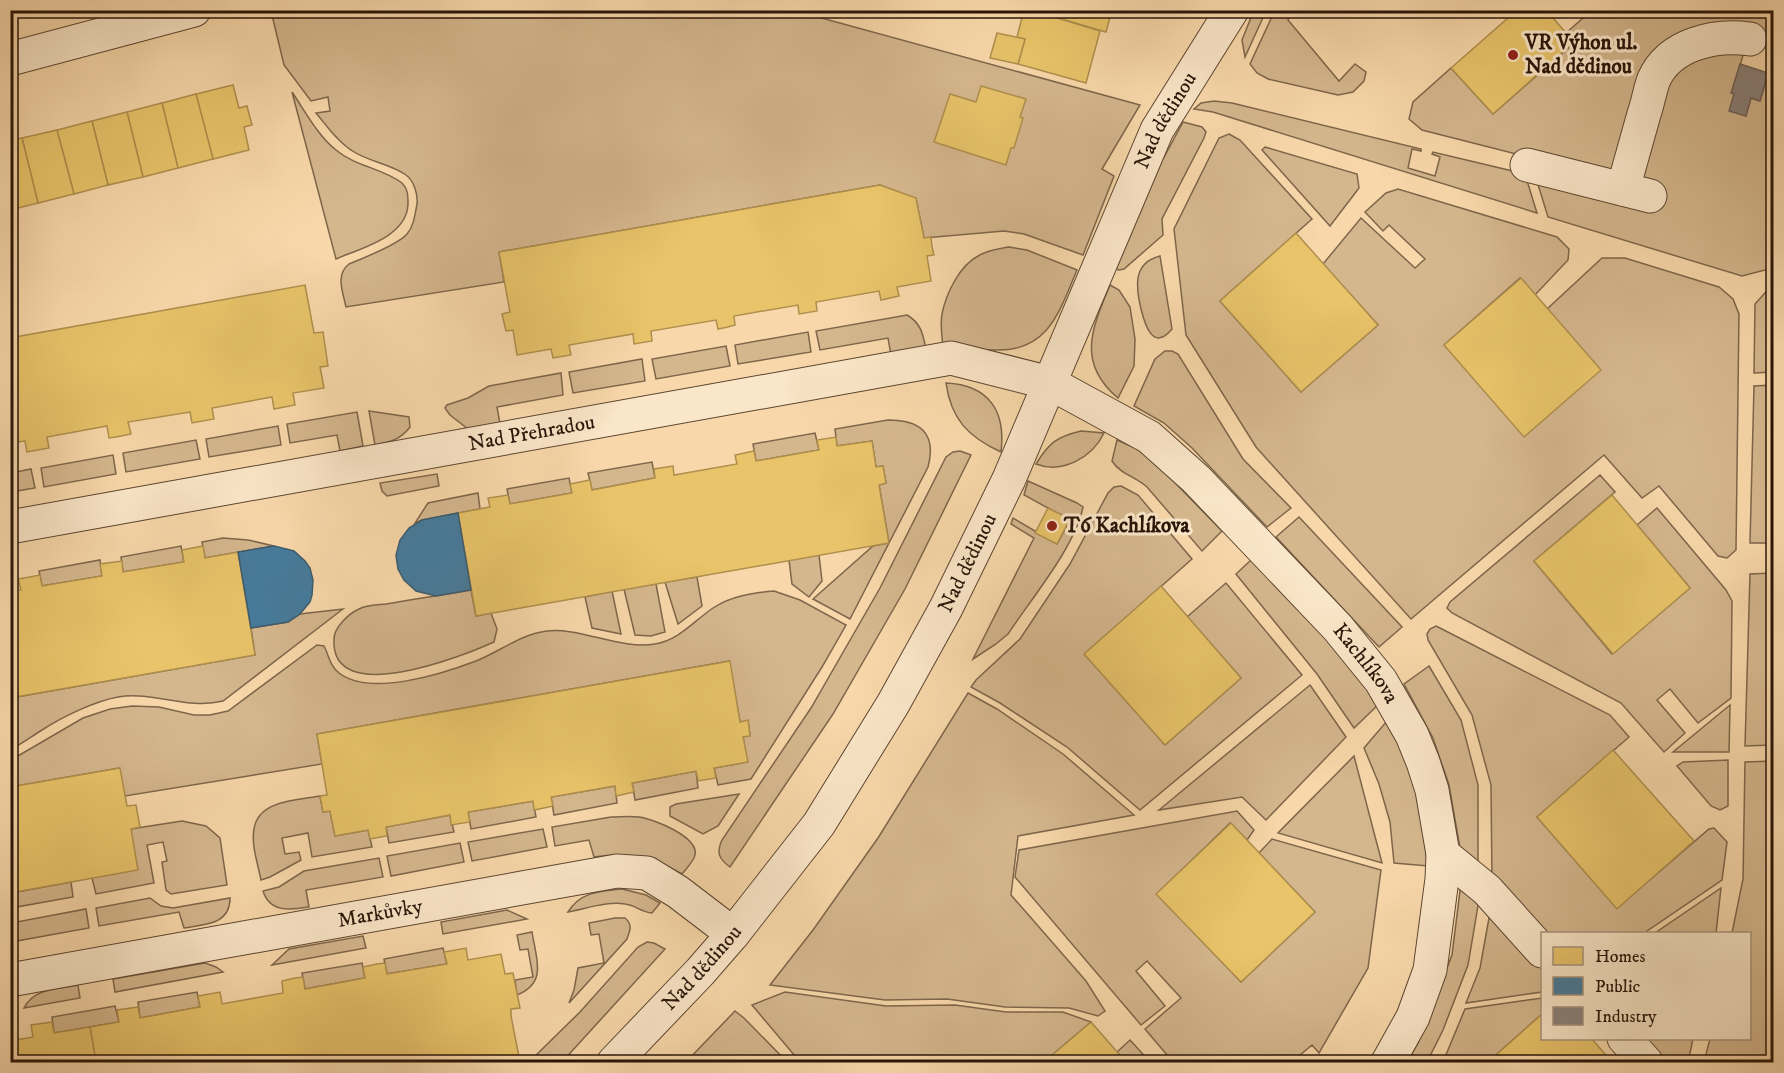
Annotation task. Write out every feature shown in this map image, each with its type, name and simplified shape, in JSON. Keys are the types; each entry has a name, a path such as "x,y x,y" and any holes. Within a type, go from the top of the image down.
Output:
{"street":[{"path":"10,59 194,10"},
{"name":"Nad dědinou","path":"614,1062 733,934 819,824 893,704 946,608 1009,479 1157,130 1232,10"},
{"path":"1527,165 1636,193 1654,78 1666,62 1682,50 1702,41 1724,37 1750,39"},
{"name":"Nad Přehradou","path":"10,526 951,358 1050,383"},
{"name":"Kachlíkova","path":"1050,383 1149,437 1197,479 1338,628 1381,681 1412,735 1432,790 1443,854 1442,879 1430,970 1413,1017 1388,1062"},
{"path":"1443,854 1487,890 1541,950"},
{"name":"Markůvky","path":"10,980 617,871 647,873 678,892 733,934"},
{"path":"1626,1040 1646,1062"}],"shaded area":[{"path":"1254,10 1266,11 1245,57 1242,40"},
{"path":"1275,10 1293,11 1288,20 1339,81 1355,64 1366,72 1364,81 1353,92 1338,95 1268,79 1257,73 1250,64"},
{"path":"271,11 796,11 1140,105 1102,169 1114,176 1083,255 1024,234 1004,231 924,238 916,199 880,185 499,252 504,282 346,307 341,284 345,268 349,264 380,251 407,234 415,216 416,192 406,175 358,154 332,133 316,113 330,111 328,97 311,101 284,65"},
{"path":"1591,11 1773,11 1773,35 1752,28 1669,53 1618,180 1422,130 1409,119 1413,102 1451,68 1493,114 1574,43 1566,33"},
{"path":"1747,42 1732,92 1746,115 1751,98 1760,101 1773,58 1773,268 1742,276 1548,217 1536,178 1634,184 1674,62"},
{"path":"292,92 329,144 344,156 395,178 402,183 407,192 406,215 400,225 381,240 336,259"},
{"path":"1214,101 1232,103 1421,149 1421,151 1412,149 1408,168 1435,176 1440,157 1432,154 1433,152 1525,174 1537,213 1213,112 1194,109 1201,103"},
{"path":"1183,122 1202,127 1206,132 1162,219 1163,235 1124,269 1116,269 1162,161"},
{"path":"1229,134 1240,140 1312,219 1220,301 1301,392 1378,325 1323,264 1361,218 1415,268 1425,259 1389,225 1383,231 1365,212 1386,193 1398,189 1557,237 1569,249 1568,260 1535,295 1520,278 1444,345 1547,309 1602,258 1625,258 1719,287 1733,299 1739,314 1736,550 1727,558 1718,556 1659,486 1642,498 1604,455 1411,619 1256,447 1186,335 1174,229 1219,138"},
{"path":"1265,147 1357,174 1359,188 1330,226 1262,150"},
{"path":"1009,247 1027,250 1077,270 1051,325 1030,343 1016,348 992,350 943,347 942,314 950,289 959,273 982,254"},
{"path":"1160,256 1172,329 1160,338 1151,334 1145,322 1137,285 1140,270 1151,259"},
{"path":"1773,284 1773,372 1754,373 1755,304"},
{"path":"1110,285 1119,290 1130,307 1135,339 1134,366 1118,398 1096,372 1092,358 1094,330"},
{"path":"907,315 918,325 926,349 891,355 888,338 820,350 816,331"},
{"path":"808,332 811,352 738,364 735,345"},
{"path":"726,346 730,366 656,379 652,359"},
{"path":"1165,351 1178,354 1243,459 1291,508 1267,527 1192,448 1164,423 1134,406 1155,359"},
{"path":"642,359 645,381 573,393 569,372"},
{"path":"561,373 563,395 497,407 500,424 468,429 445,408 489,386"},
{"path":"946,383 973,389 984,395 991,403 1001,424 1001,452 979,440 963,425 952,407"},
{"path":"1773,385 1773,543 1750,543 1754,386"},
{"path":"369,411 409,417 410,427 394,440 375,445"},
{"path":"357,412 363,446 340,451 337,435 290,443 287,424"},
{"path":"888,420 917,426 928,437 930,445 928,467 889,543 879,485 886,483 883,466 876,467 872,441 837,446 835,429"},
{"path":"278,426 281,445 209,457 206,439"},
{"path":"1081,431 1104,433 1092,450 1075,462 1056,467 1036,464 1054,442"},
{"path":"815,433 819,450 756,461 753,444"},
{"path":"196,440 200,459 126,472 123,453"},
{"path":"1117,440 1150,457 1222,531 1202,551 1147,487 1115,465 1112,461"},
{"path":"960,451 971,455 905,589 833,714 730,867 720,855 722,840 811,708 880,588 946,457 953,452"},
{"path":"113,455 116,474 44,487 41,468"},
{"path":"652,462 655,478 592,490 588,473"},
{"path":"31,469 35,488 11,492 11,473"},
{"path":"437,474 439,486 387,496 382,491 380,483"},
{"path":"1600,475 1615,492 1534,561 1612,654 1690,588 1637,525 1657,508 1726,590 1732,601 1731,698 1698,723 1670,689 1657,700 1685,733 1664,752 1621,703 1452,613 1447,608 1450,602"},
{"path":"569,478 572,493 510,504 507,489"},
{"path":"1028,481 1083,507 1062,556 1008,634 973,659 1034,538 1011,524 1013,518 1057,544 1070,520 1024,495"},
{"path":"1121,486 1138,495 1192,559 1085,654 1165,745 1241,678 1187,617 1226,583 1302,675 1140,810 1067,747 1000,703 971,687 1020,639 1070,564 1108,493 1114,487"},
{"path":"478,493 480,509 415,523 428,503"},
{"path":"1299,517 1402,627 1379,647 1276,537"},
{"path":"223,538 248,540 274,546 205,558 202,542"},
{"path":"889,543 850,619 813,599 873,546"},
{"path":"181,546 184,562 123,572 121,557"},
{"path":"819,555 822,581 809,597 792,584 789,560"},
{"path":"100,560 102,576 42,586 39,571"},
{"path":"1251,560 1315,625 1379,704 1354,728 1317,674 1236,574"},
{"path":"1773,573 1773,745 1745,746 1750,574"},
{"path":"697,577 702,606 678,624 665,582"},
{"path":"656,584 665,632 651,636 635,635 624,589"},
{"path":"471,590 476,616 491,613 497,629 494,642 429,666 401,672 375,674 353,671 338,660 334,639 336,630 355,611 369,606"},
{"path":"612,591 621,634 592,628 585,597"},
{"path":"774,591 800,600 846,625 751,779 718,785 714,768 747,762 743,737 750,735 748,721 740,722 729,661 317,734 322,764 125,796 119,768 11,787 11,760 83,718 110,709 132,706 159,707 194,715 210,715 228,711 317,645 324,646 331,663 339,673 352,680 369,683 406,681 462,666 528,636 547,631 573,632 628,644 664,642 672,639 713,608 727,601 750,594"},
{"path":"343,609 223,701 196,703 145,696 109,699 69,715 11,749 11,698 255,655 251,628 288,622 300,614"},
{"path":"1436,626 1610,715 1629,737 1537,817 1617,908 1709,829 1714,828 1727,842 1722,880 1645,932 1541,933 1492,883 1491,785 1472,715 1428,640 1427,634"},
{"path":"1429,666 1461,720 1478,785 1478,867 1460,848 1449,785 1433,738 1404,684"},
{"path":"1310,685 1346,737 1266,820 1242,797 1159,810"},
{"path":"968,693 997,709 1063,754 1134,815 1018,836 1011,895 1086,981 1105,1011 1098,1016 1069,1008 1005,1007 947,999 885,1000 770,985 813,930 878,838"},
{"path":"1730,705 1729,752 1673,752"},
{"path":"1387,721 1406,760 1418,796 1428,866 1394,863 1390,822 1379,784 1364,748"},
{"path":"1354,756 1382,863 1278,833"},
{"path":"1728,760 1728,806 1720,810 1711,806 1677,766 1683,762"},
{"path":"1773,761 1773,1058 1750,1062 1709,1062 1705,1058 1710,1040 1751,1040 1751,932 1732,932 1743,879 1745,762"},
{"path":"696,771 698,788 635,800 632,783"},
{"path":"615,786 617,803 554,815 551,797"},
{"path":"739,794 718,826 703,834 670,816 670,807 676,804"},
{"path":"320,796 323,812 330,811 335,836 368,830 372,847 312,857 308,833 282,838 285,854 299,852 301,860 261,880 253,841 257,819 263,812 280,803"},
{"path":"533,801 536,817 471,829 468,812"},
{"path":"1237,811 1254,830 1247,840 1230,823 1157,894 1241,982 1315,912 1259,853 1272,839 1381,870 1368,968 1319,1053 1312,1045 1300,1055 1272,1062 1173,1062 1145,1029 1181,998 1147,961 1136,971 1165,1006 1141,1025 1015,877 1019,850"},
{"path":"450,815 454,832 389,843 386,827"},
{"path":"611,817 639,817 655,821 674,830 694,848 693,860 682,874 660,863 640,857 618,855 594,857 589,840 555,846 552,827"},
{"path":"182,821 206,826 220,838 227,885 171,894 166,890 162,862 167,861 163,842 147,845 154,883 96,894 92,878 131,829"},
{"path":"543,829 547,847 472,861 468,842"},
{"path":"460,843 464,862 391,876 387,856"},
{"path":"379,858 383,877 306,890 309,907 288,909 276,907 270,903 263,891 279,887 304,871"},
{"path":"71,882 73,897 11,908 11,893"},
{"path":"1461,883 1480,894 1468,965 1443,1030 1427,1062 1407,1062 1418,1043 1452,955"},
{"path":"1721,888 1716,932 1656,932"},
{"path":"622,889 646,895 660,903 652,913 618,903 568,912 578,900 585,896"},
{"path":"150,898 161,906 173,908 230,898 226,914 208,924 184,928 179,912 99,926 96,908"},
{"path":"1491,907 1541,962 1541,992 1466,1003 1480,968"},
{"path":"86,909 89,928 11,942 11,923"},
{"path":"507,910 527,919 443,934 441,922"},
{"path":"625,918 629,923 627,939 569,1003 578,968 604,963 599,934 591,935 589,923"},
{"path":"532,932 538,969 533,984 517,995 515,980 533,977 528,949 520,950 517,935"},
{"path":"363,936 366,948 272,965 289,949"},
{"path":"647,942 665,949 562,1062 529,1062 580,1012 638,947"},
{"path":"443,948 447,964 387,974 384,959"},
{"path":"205,963 223,972 115,992 113,979"},
{"path":"362,963 365,978 305,989 302,973"},
{"path":"78,985 80,998 24,1008 28,1001 40,993"},
{"path":"197,992 200,1007 140,1018 138,1002"},
{"path":"785,992 886,1006 955,1005 1006,1012 1063,1012 1091,1022 1044,1062 800,1062 752,1005"},
{"path":"1541,998 1541,1015 1488,1062 1443,1062 1465,1009"},
{"path":"115,1006 119,1022 54,1033 52,1017"},
{"path":"735,1011 744,1018 787,1062 686,1062"},
{"path":"1130,1040 1150,1062 1126,1062 1117,1052"},
{"path":"1638,1040 1693,1040 1688,1062 1660,1062"}],"building: Homes":[{"path":"1024,10 1031,10 1100,31 1086,83 1018,64 1025,39 1017,37"},
{"path":"1031,10 1112,10 1106,32"},
{"name":"VR Výhon ul. Nad dědinou","path":"1517,10 1546,10 1574,42 1493,114 1451,68"},
{"path":"997,33 1025,39 1018,64 990,58"},
{"path":"233,85 239,108 247,106 252,125 244,127 249,150 213,159 196,94"},
{"path":"981,86 1026,99 1014,148 1011,148 1006,165 934,142 950,94 976,102"},
{"path":"196,94 213,159 178,168 162,103"},
{"path":"162,103 178,168 143,177 127,112"},
{"path":"127,112 143,177 108,185 92,121"},
{"path":"92,121 108,185 74,194 57,130"},
{"path":"57,130 74,194 38,203 22,138"},
{"path":"22,138 38,203 10,210 10,141"},
{"path":"880,185 916,198 924,238 931,237 934,255 927,256 931,281 897,287 899,296 881,300 879,291 816,302 817,311 799,314 798,305 734,316 735,325 718,329 716,320 651,331 652,341 634,344 633,334 569,345 571,355 553,358 551,349 517,355 513,330 506,331 502,314 510,312 499,252"},
{"path":"1296,233 1378,325 1301,392 1220,301"},
{"path":"1521,278 1601,370 1524,437 1444,345"},
{"path":"305,285 314,333 323,332 328,366 320,367 324,388 293,393 295,405 274,409 272,397 212,408 214,419 192,423 190,412 128,422 131,434 109,438 107,426 47,437 49,448 27,452 25,441 10,443 10,338"},
{"path":"836,437 837,446 872,441 876,467 883,466 886,483 879,485 889,543 476,616 458,513 490,507 488,498 508,495 510,504 572,493 570,484 590,480 592,490 655,478 654,469 673,466 674,475 737,464 735,455 754,451 756,461 819,450 817,440"},
{"path":"1612,495 1690,588 1613,654 1534,561"},
{"name":"T6 Kachlíkova","path":"1048,508 1070,519 1057,544 1035,533"},
{"path":"203,546 205,558 238,552 255,655 10,698 10,592 21,590 18,579 40,575 42,586 102,576 100,564 122,561 123,572 184,562 182,550"},
{"path":"1161,586 1241,678 1165,745 1084,654"},
{"path":"730,661 740,722 748,720 750,736 743,737 748,762 714,768 716,778 698,781 696,771 632,783 634,792 616,796 615,786 551,797 553,806 534,810 533,801 468,812 470,822 451,825 450,815 386,827 387,836 370,839 368,830 335,836 330,811 323,812 320,796 327,795 317,734"},
{"path":"1613,750 1694,841 1617,909 1537,817"},
{"path":"120,768 127,806 136,805 140,827 131,829 138,870 10,893 10,787"},
{"path":"1231,823 1315,912 1241,982 1156,894"},
{"path":"466,948 468,960 501,954 505,974 513,973 520,1008 511,1009 511,1016 519,1057 488,1062 96,1062 90,1027 119,1022 117,1010 138,1007 140,1018 200,1007 198,996 220,992 222,1004 283,993 282,981 295,978 303,977 305,989 365,978 363,967 377,964 385,963 387,974 447,964 444,952"},
{"path":"1541,1015 1541,1040 1593,1040 1612,1062 1488,1062"},
{"path":"52,1022 54,1033 90,1027 96,1062 10,1062 10,1041 33,1037 31,1025"},
{"path":"1091,1022 1126,1062 1044,1062"}],"building: Public":[{"path":"458,513 471,590 436,596 416,591 404,580 398,569 396,555 400,540 409,528 422,520"},
{"path":"274,546 294,551 305,561 310,568 313,580 312,595 310,602 300,614 288,622 251,628 238,552"}],"building: Industry":[{"path":"1740,64 1768,73 1760,101 1751,98 1746,116 1729,111 1734,94 1731,93"}],"place":[{"name":"VR Výhon ul. Nad dědinou","path":"1513,55"},
{"name":"T6 Kachlíkova","path":"1052,526"}]}
